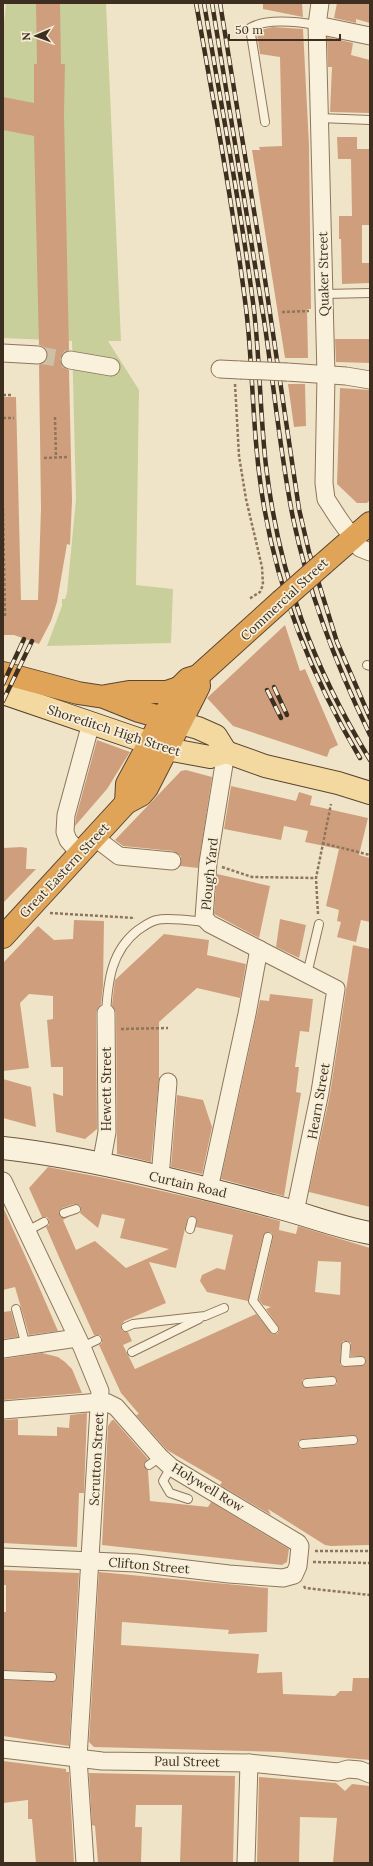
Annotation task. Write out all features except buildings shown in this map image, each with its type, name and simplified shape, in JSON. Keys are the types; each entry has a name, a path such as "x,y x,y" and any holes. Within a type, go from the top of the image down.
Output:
{"highway":[{"name":"Commercial Street","path":"172,720 179,688 188,679 198,676 352,537 370,523"},
{"name":"Shoreditch High Street","path":"3,673 78,693 104,697 139,711 172,720"},
{"name":"Commercial Street","path":"158,746 172,720 198,686 198,676"},
{"path":"104,697 129,692 167,692 179,688"},
{"name":"Great Eastern Street","path":"3,937 126,803 128,784 158,746"}],"main road":[{"name":"Shoreditch High Street","path":"3,693 90,723 112,729 158,746 210,757 226,752 216,736 198,728 172,720"},
{"path":"226,752 266,766 338,783 370,793"}],"street":[{"name":"Quaker Street","path":"320,3 317,25 326,374 324,483 326,499 360,548 370,552"},
{"path":"317,25 370,36"},
{"path":"3,353 38,355"},
{"path":"70,360 111,367"},
{"path":"231,370 326,374 370,380"},
{"path":"79,853 68,840 65,832 66,815 90,723"},
{"name":"Plough Yard","path":"214,926 204,918 204,911 208,863 226,752"},
{"path":"94,837 119,856 172,861"},
{"path":"214,926 252,948 307,974"},
{"path":"203,1190 248,1014 252,948"},
{"name":"Hearn Street","path":"281,1211 320,1092 336,990 307,974"},
{"name":"Hewett Street","path":"101,1165 107,1132 106,1021"},
{"path":"160,1177 168,1082"},
{"name":"Curtain Road","path":"3,1148 52,1155 160,1177 281,1211 370,1233"},
{"name":"Scrutton Street","path":"3,1181 27,1231 85,1342 100,1391 90,1560 78,1677 78,1758 85,1863"},
{"path":"3,1349 85,1342"},
{"path":"3,1410 100,1402"},
{"name":"Holywell Row","path":"100,1402 108,1403 116,1407 160,1463 298,1543 300,1546 302,1562"},
{"name":"Clifton Street","path":"3,1557 136,1563 229,1574 283,1578 302,1562"},
{"name":"Paul Street","path":"3,1749 102,1761 249,1763 338,1772 348,1769 360,1770 370,1774"},
{"path":"246,1863 249,1763"}],"lane":[{"path":"266,122 250,28 257,24 300,22 317,25"},
{"path":"319,118 370,120"},
{"path":"324,294 370,293"},
{"path":"106,1021 107,992 114,960 126,939 142,927 157,920 214,926"},
{"path":"307,974 319,924"},
{"path":"64,1213 76,1208"},
{"path":"27,1231 44,1222"},
{"path":"268,1237 253,1301 274,1329"},
{"path":"132,1352 224,1308"},
{"path":"16,1309 26,1346"},
{"path":"126,1327 133,1324 205,1316"},
{"path":"346,1346 344,1362 361,1361"},
{"path":"307,1383 332,1381"},
{"path":"303,1444 353,1440"},
{"path":"160,1463 163,1481 170,1493 188,1499"},
{"path":"3,1675 52,1677"}],"path":[{"path":"282,312 314,310"},
{"path":"231,370 239,456 246,499 262,567 263,585 260,592 249,599"},
{"path":"3,395 12,394"},
{"path":"55,417 56,458"},
{"path":"3,418 14,418"},
{"path":"44,458 67,457"},
{"path":"3,508 5,617 3,617"},
{"path":"319,924 316,878 322,843 332,804"},
{"path":"322,843 370,855"},
{"path":"208,863 252,877 316,878"},
{"path":"25,912 157,920"},
{"path":"106,1021 168,1028"},
{"path":"302,1562 370,1551"},
{"path":"302,1562 370,1563"},
{"path":"302,1562 305,1588 370,1594"}],"green space":[{"path":"6,3 106,3 121,341 108,341 139,390 136,585 173,589 171,643 47,646 62,606 62,599 65,599 67,593 76,499 72,341 3,338 3,33"}],"tunnel":[{"path":"38,355 70,360"}],"railway":[{"path":"196,3 223,155 241,270 250,351 257,459 266,517 274,554 295,624 309,658 324,692 360,758"},
{"path":"204,3 249,271 256,330 266,466 280,545 290,583 315,655 350,725 370,760"},
{"path":"212,3 264,320 288,494 293,518 315,602 335,656 370,735"},
{"path":"220,3 263,266 299,509 309,552 337,642 370,718"},
{"path":"3,684 24,639"},
{"path":"3,701 32,641"},
{"path":"274,687 287,715"},
{"path":"267,690 281,718"}]}
